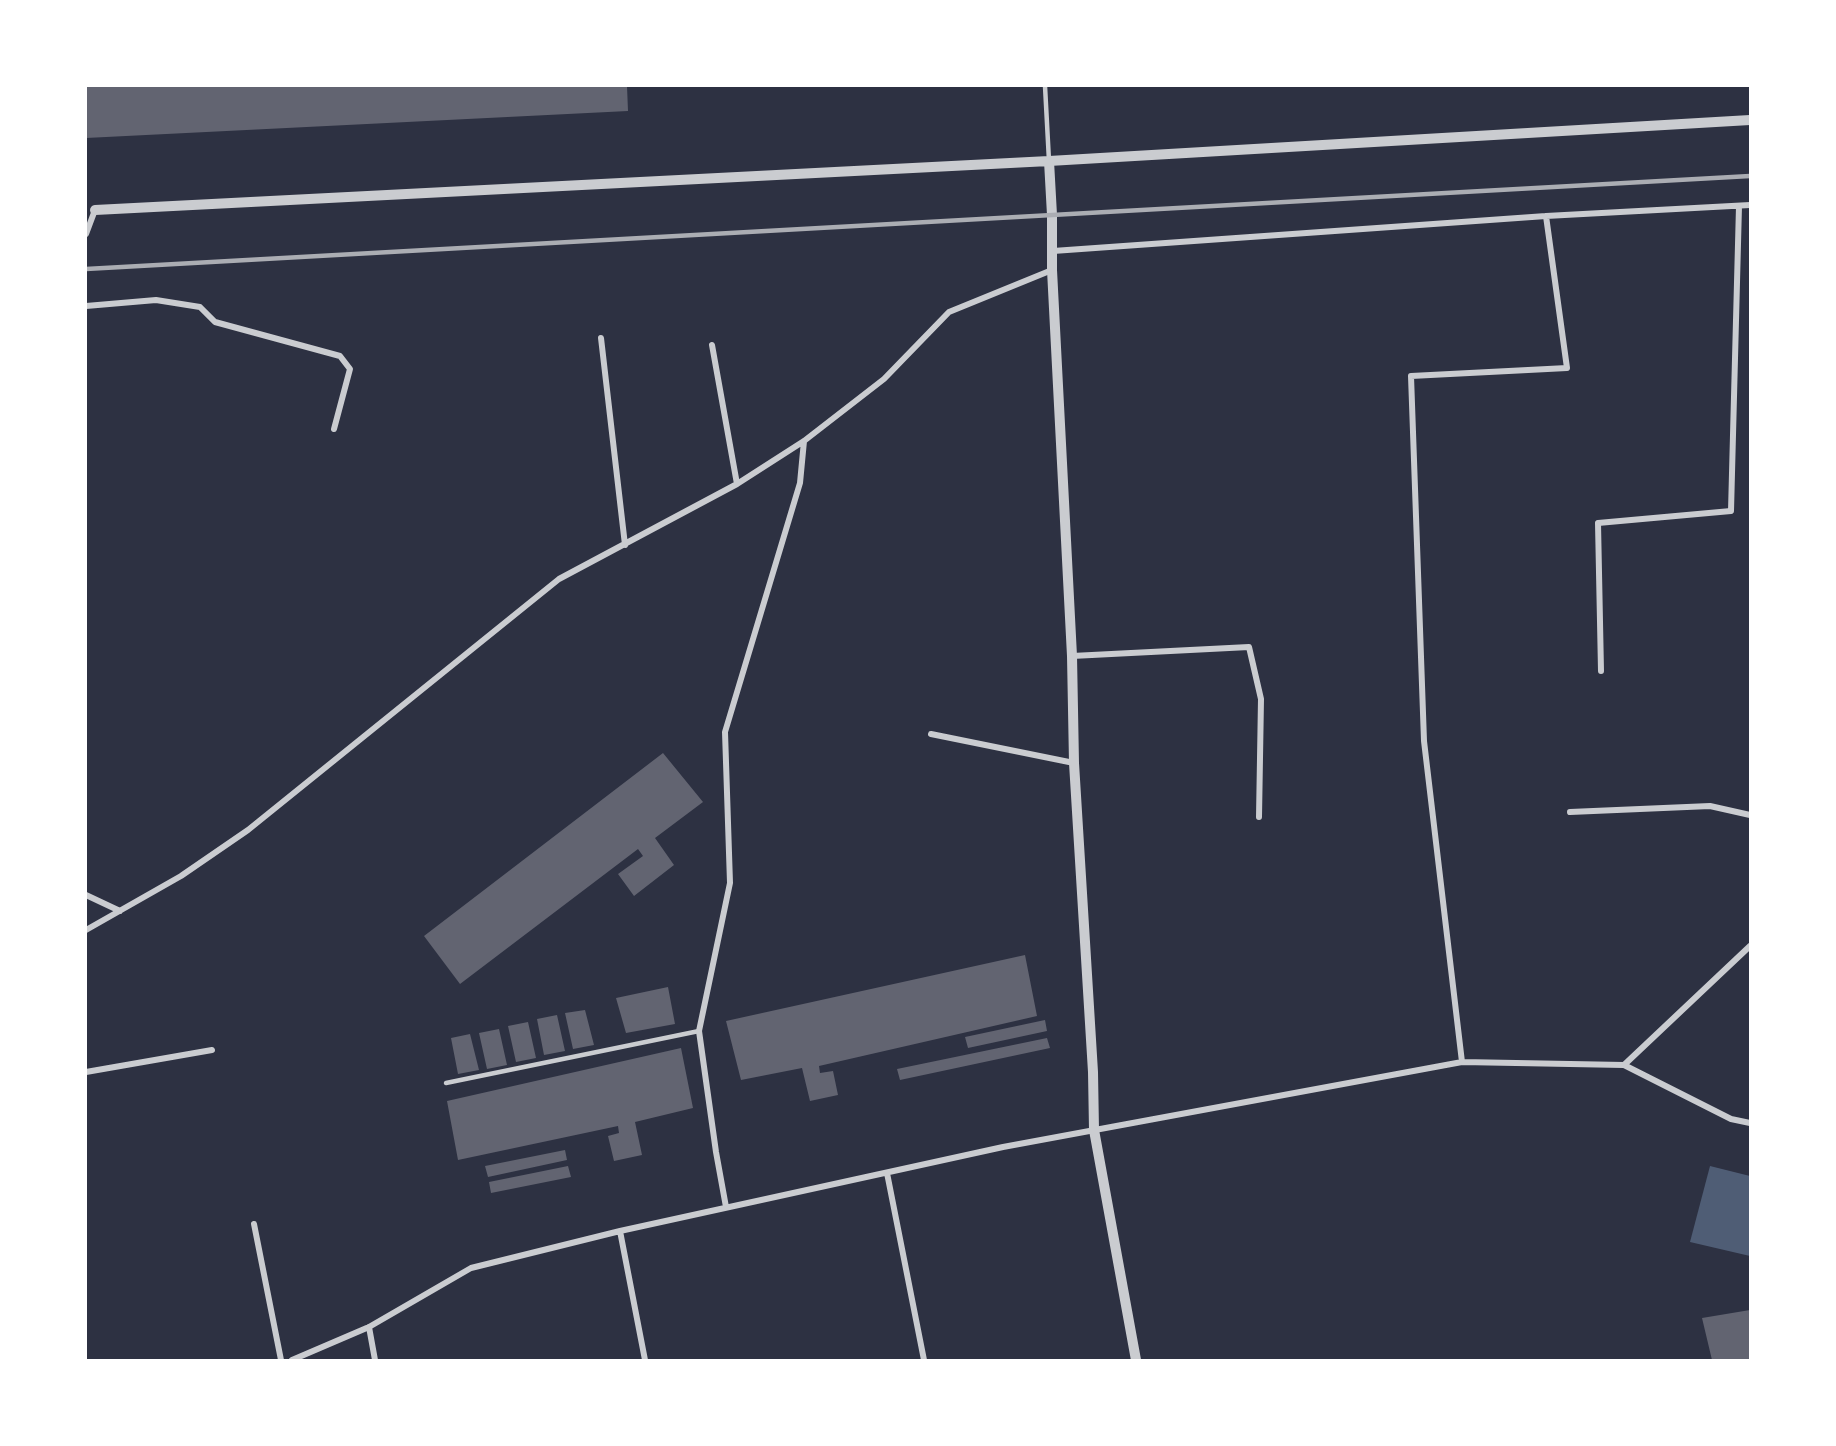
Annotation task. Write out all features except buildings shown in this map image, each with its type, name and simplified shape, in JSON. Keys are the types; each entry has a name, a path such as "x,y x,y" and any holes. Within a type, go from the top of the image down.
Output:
{"street":[{"path":"86,234 95,210 1049,161 1750,120"},
{"path":"1049,161 1052,270 1072,656 1074,763 1093,1072 1094,1130 1136,1360"},
{"path":"1053,251 1546,216 1750,205"},
{"path":"1601,671 1598,523 1731,511 1739,206"},
{"path":"1462,1062 1424,741 1411,376 1567,368 1546,216"},
{"path":"86,930 181,876 248,830 559,579 737,484 804,441 884,379 949,312 1052,270"},
{"path":"86,306 156,300 200,308 214,322 340,356 350,369 334,429"},
{"path":"601,338 625,545"},
{"path":"712,345 737,484"},
{"path":"726,1207 699,1031 729,883 725,732 800,483 804,441"},
{"path":"1072,656 1249,647 1261,699 1259,817"},
{"path":"931,734 1074,763"},
{"path":"1570,812 1710,806 1750,814"},
{"path":"86,895 120,911"},
{"path":"1623,1065 1750,946"},
{"path":"86,1072 212,1050"},
{"path":"292,1360 369,1327 471,1268 620,1231 1003,1147 1462,1062 1623,1065 1731,1119 1750,1123"},
{"path":"887,1173 924,1360"},
{"path":"254,1224 281,1360"},
{"path":"620,1231 645,1360"},
{"path":"369,1327 375,1360"}],"lane":[{"path":"1045,86 1049,161"},
{"path":"446,1083 699,1031"}],"water":[{"path":"1710,1166 1750,1176 1750,1256 1690,1242"}],"railway":[{"path":"86,269 1750,176"}]}
